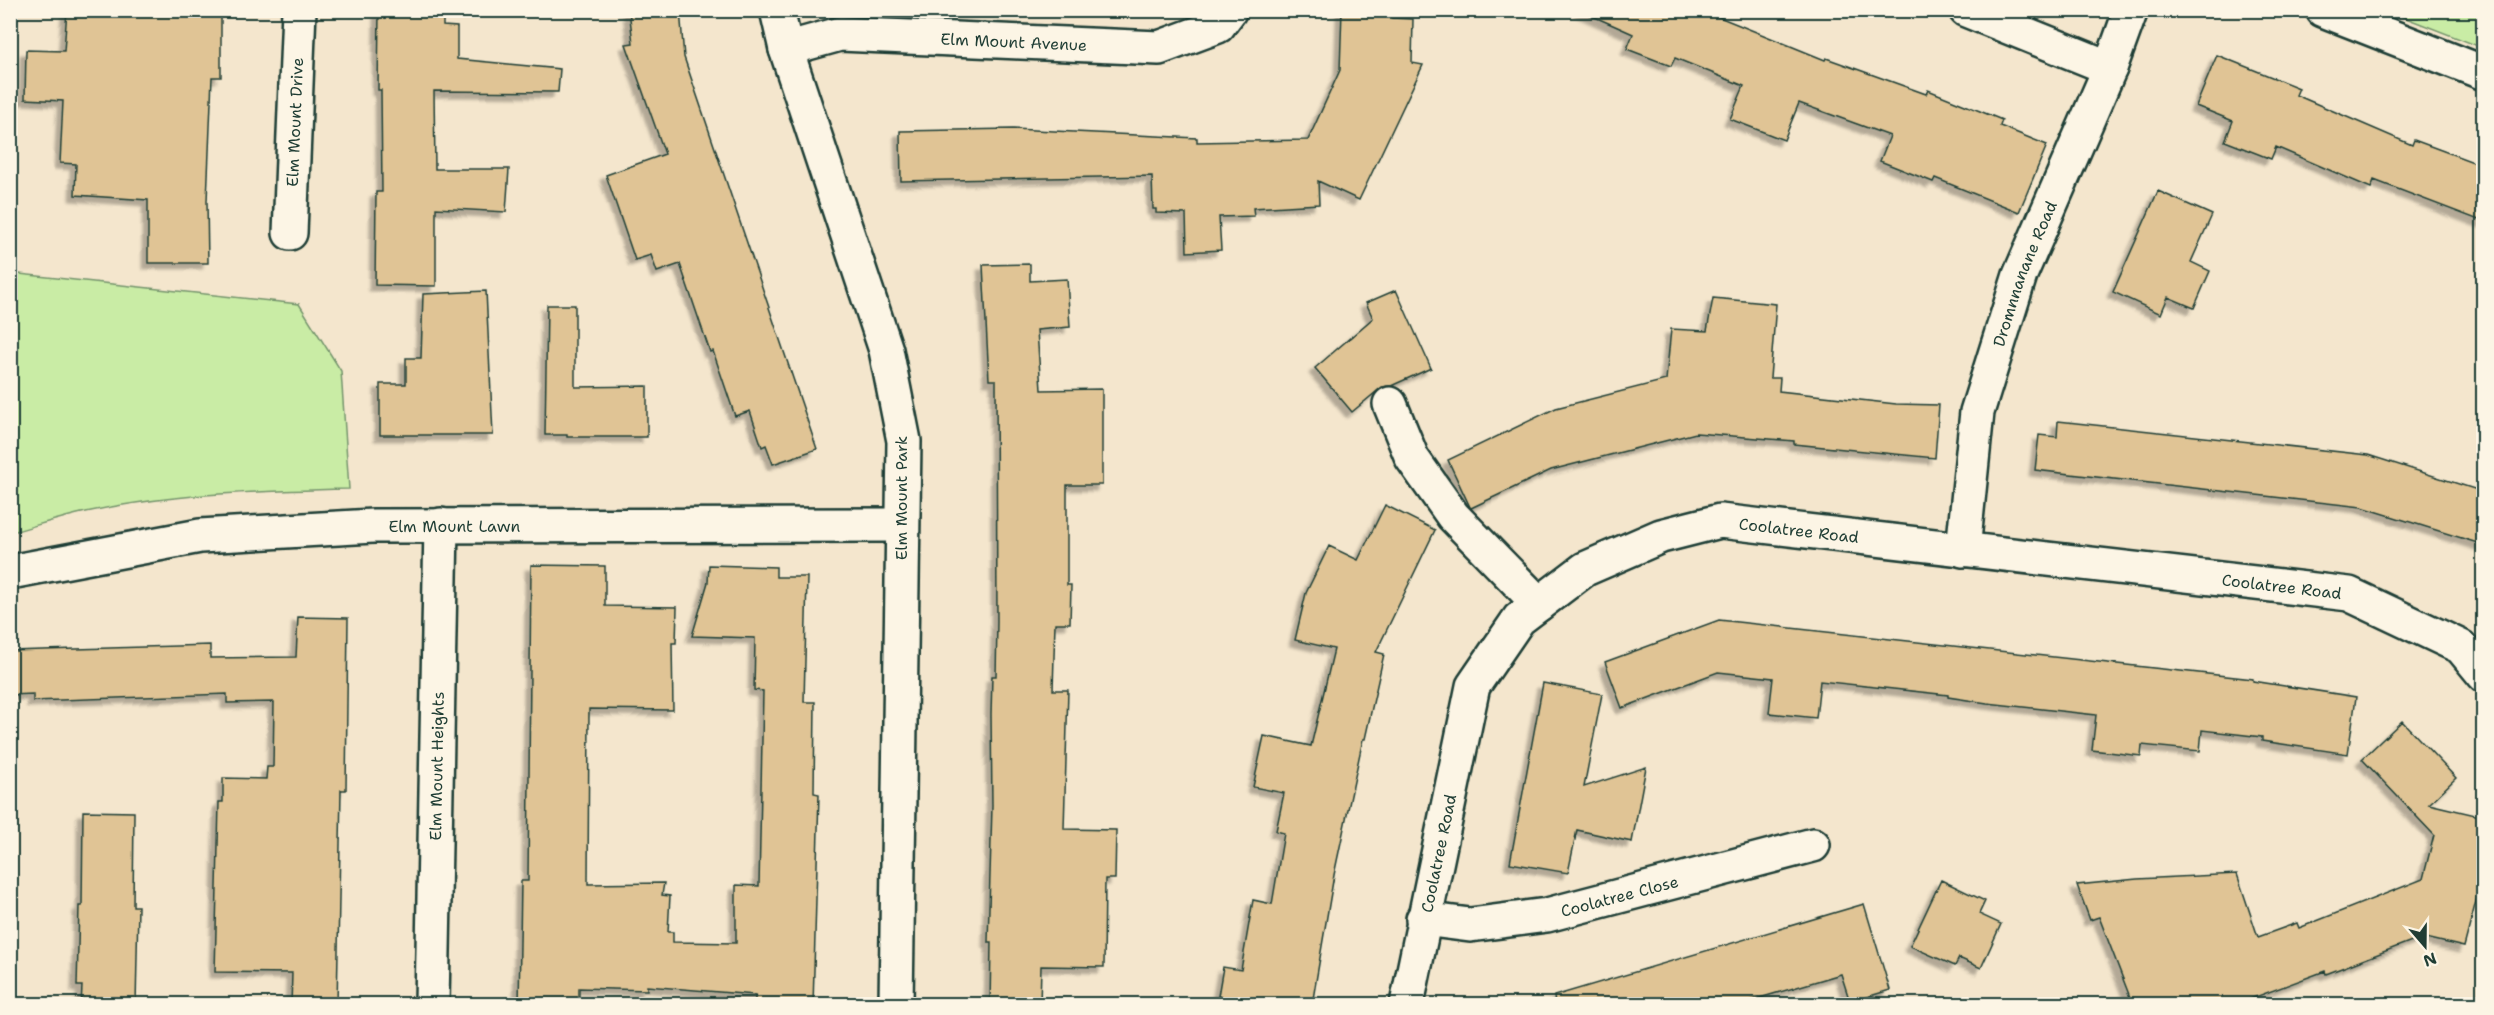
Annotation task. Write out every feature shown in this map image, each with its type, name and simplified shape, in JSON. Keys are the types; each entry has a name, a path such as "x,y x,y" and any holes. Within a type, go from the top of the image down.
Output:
{"street":[{"name":"Elm Mount Drive","path":"290,233 298,10"},
{"name":"Elm Mount Park","path":"777,10 786,49 886,350 904,441 896,1005"},
{"name":"Elm Mount Avenue","path":"786,49 840,34 1159,48 1218,26 1230,10"},
{"path":"1966,10 2110,68"},
{"name":"Dromnnanane Road","path":"1963,550 1977,412 2020,275 2110,68 2131,10"},
{"path":"2323,10 2484,73"},
{"path":"1390,404 1412,458 1453,516 1539,604"},
{"name":"Coolatree Road","path":"1407,1005 1473,686 1519,619 1585,569 1660,536 1720,521 2349,594 2461,647 2484,675"},
{"name":"Elm Mount Heights","path":"432,1005 441,525"},
{"name":"Elm Mount Lawn","path":"10,572 200,536 373,526 902,525"},
{"name":"Coolatree Close","path":"1423,919 1470,925 1547,915 1813,845"}],"green space":[{"path":"2388,11 2483,11 2483,48"},
{"path":"10,273 299,304 341,371 349,489 252,492 155,500 91,511 16,531 11,530"}],"building":[{"path":"67,10 221,10 221,77 212,77 207,201 208,263 148,263 148,200 75,195 76,164 60,163 63,101 25,99 26,50 64,51"},
{"path":"379,10 443,10 443,26 457,27 457,59 560,69 558,92 434,91 435,169 509,169 506,212 436,208 436,286 375,285 376,192 382,192 381,90 378,90"},
{"path":"629,10 680,10 684,57 817,449 773,464 766,445 762,447 750,411 735,416 680,264 657,272 651,255 635,260 606,175 665,154 626,44 633,43"},
{"path":"1342,10 1393,10 1392,18 1413,19 1412,63 1423,65 1359,200 1318,181 1319,204 1253,208 1254,216 1219,217 1221,250 1187,252 1186,214 1156,213 1156,209 1153,209 1152,176 901,181 900,131 1013,129 1197,138 1197,142 1308,140 1340,70"},
{"path":"1579,10 1702,10 1825,60 1826,58 1926,94 1928,90 2002,120 2000,126 2047,145 2019,212 1935,178 1933,182 1880,161 1890,136 1799,103 1784,140 1730,119 1744,86 1675,58 1671,66 1627,49 1633,34"},
{"path":"2217,55 2299,88 2296,95 2412,145 2414,140 2484,166 2484,222 2374,180 2371,188 2276,147 2271,159 2225,141 2233,121 2196,106"},
{"path":"2158,191 2212,215 2191,262 2210,271 2194,308 2168,297 2161,314 2113,292"},
{"path":"1030,264 1030,281 1067,279 1070,327 1037,330 1041,390 1102,389 1102,485 1067,485 1067,585 1071,585 1070,623 1055,623 1053,690 1068,690 1064,829 1116,830 1115,879 1105,879 1104,967 1041,966 1040,1005 990,1005 991,942 988,942 992,806 991,714 992,676 996,676 997,622 996,380 989,380 983,265"},
{"path":"1396,290 1431,368 1391,386 1382,387 1352,412 1315,368 1373,318 1366,303"},
{"path":"486,291 493,435 380,435 380,384 406,384 406,358 421,358 423,294"},
{"path":"1713,298 1776,304 1770,378 1780,378 1779,391 1896,404 1939,405 1935,458 1794,444 1794,441 1696,433 1551,470 1470,507 1448,460 1556,408 1666,380 1671,329 1707,331"},
{"path":"547,305 575,305 575,387 647,386 647,437 545,435"},
{"path":"2058,421 2368,455 2484,492 2484,545 2362,507 2035,470 2039,435 2057,437"},
{"path":"1385,505 1435,530 1376,652 1384,654 1334,875 1312,1005 1264,1005 1218,996 1223,967 1241,970 1253,900 1272,904 1284,833 1276,831 1284,793 1253,787 1264,736 1311,746 1334,649 1295,640 1306,593 1329,546 1358,560"},
{"path":"531,565 605,566 605,606 677,607 676,643 672,643 673,710 589,709 588,884 664,883 662,895 670,896 668,932 673,932 673,942 736,943 736,885 759,886 763,691 754,690 755,638 692,636 708,582 709,565 776,567 776,577 807,577 804,702 815,702 814,793 819,794 813,1005 755,1005 755,995 647,986 647,990 579,988 579,1005 519,1005 521,881 528,881"},
{"path":"298,617 348,618 346,790 341,790 337,1005 291,1005 292,973 215,972 219,802 223,802 223,778 266,779 267,767 273,767 274,702 227,703 227,694 33,701 33,694 10,695 10,651 210,645 210,658 296,657"},
{"path":"1719,620 2253,679 2253,681 2356,697 2348,754 2262,741 2262,737 2202,730 2200,751 2142,745 2141,756 2092,750 2096,715 1820,681 1816,718 1769,713 1773,678 1718,672 1622,708 1605,662"},
{"path":"1543,683 1602,694 1584,787 1646,767 1632,842 1577,830 1568,873 1510,863"},
{"path":"2402,721 2456,778 2429,804 2484,817 2484,871 2464,947 2422,937 2326,974 2325,971 2234,1005 2133,1005 2099,917 2090,920 2077,885 2137,879 2237,874 2258,937 2297,923 2299,928 2423,879 2434,835 2362,759"},
{"path":"83,811 134,812 133,906 138,906 136,1005 81,1005 82,986 77,986 79,906 82,906"},
{"path":"1941,880 1985,901 1979,914 2001,924 1981,968 1959,958 1955,966 1910,946"},
{"path":"1864,904 1890,990 1850,1002 1841,974 1736,1005 1555,1005 1554,996"}]}
